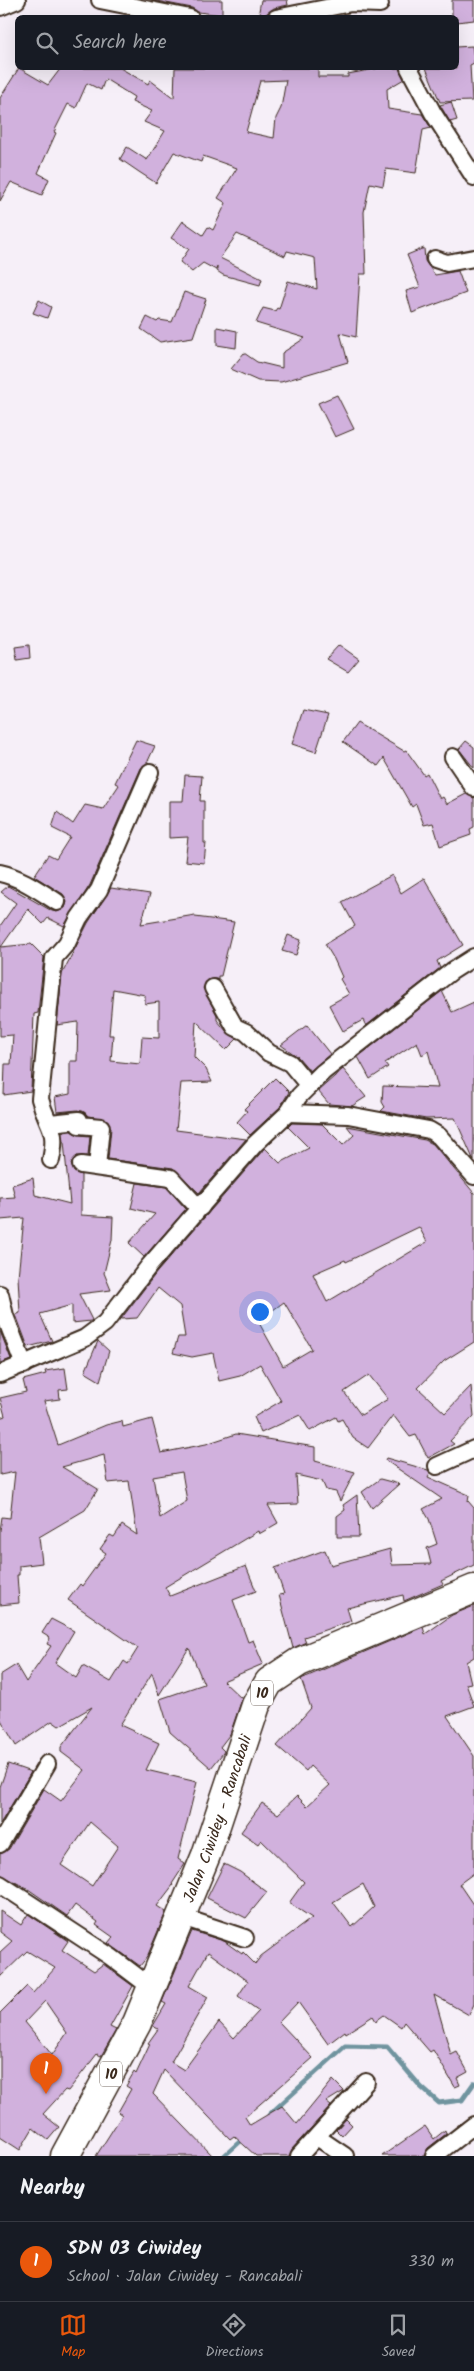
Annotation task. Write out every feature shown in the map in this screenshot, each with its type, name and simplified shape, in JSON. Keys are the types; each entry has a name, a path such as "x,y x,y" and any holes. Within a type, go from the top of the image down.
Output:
{"highway":[{"name":"Jalan Ciwidey - Rancabali","path":"65,2156 118,2062 152,1988 182,1917 222,1811 256,1705 269,1682 299,1662 474,1590"}],"street":[{"path":"0,7 18,0"},
{"path":"100,0 175,15"},
{"path":"290,15 351,2 381,7"},
{"path":"410,70 432,113 471,168"},
{"path":"435,259 447,262 474,258"},
{"path":"453,758 474,788"},
{"path":"51,1160 54,1130 45,1117 40,1099 54,958 60,948 67,943 79,918 100,890 150,772"},
{"path":"0,873 15,877 31,885 57,902"},
{"path":"0,1374 56,1352 85,1338 105,1323 194,1202 288,1113 309,1086 323,1072 452,971 474,957"},
{"path":"213,988 235,1027 246,1032 269,1053 290,1063 297,1069 309,1086"},
{"path":"288,1113 348,1115 429,1130 439,1136 474,1176"},
{"path":"50,1123 79,1120 79,1126 101,1127 98,1167"},
{"path":"81,1165 171,1178 194,1202"},
{"path":"0,1294 4,1316 24,1365"},
{"path":"437,1466 474,1449"},
{"path":"0,1844 47,1764"},
{"path":"0,1884 111,1957 152,1988"},
{"path":"182,1917 245,1938"},
{"path":"299,2156 366,2082"},
{"path":"434,2156 474,2125"},
{"path":"317,2137 345,2156"}],"building":[{"path":"151,0 222,0 222,15 198,12 192,8"},
{"path":"261,0 287,0 288,5 274,8 264,15 259,11"},
{"path":"452,0 474,0 474,20 459,22 459,15 452,15"},
{"path":"472,46 474,63 470,65 472,101 440,102 427,70 459,70 459,47"},
{"path":"18,70 22,70 48,85 59,70 124,70 148,84 150,80 174,98 175,70 318,70 318,77 348,77 348,74 369,70 400,70 404,79 387,89 388,109 422,114 431,128 423,130 416,173 386,169 383,186 370,183 364,212 366,274 360,274 356,337 340,333 348,362 281,382 258,381 231,369 244,353 257,362 282,368 282,353 305,338 256,323 263,308 275,311 277,308 279,309 288,281 317,289 315,258 287,251 285,256 237,234 220,258 262,279 260,285 223,275 217,271 217,267 216,270 203,263 192,272 180,262 189,249 171,238 183,221 203,235 208,227 213,230 226,203 218,198 237,168 203,156 201,162 174,152 156,183 120,159 127,147 147,160 165,131 144,122 152,111 132,102 134,97 105,79 101,90 87,83 76,108 68,104 54,132 56,133 38,173 49,179 42,195 11,182 0,201 0,98","holes":["286,80 281,108 276,118 274,138 246,132 260,81"]},
{"path":"451,102 457,120 450,122 440,105"},
{"path":"424,248 425,261 435,275 458,271 466,293 412,313 406,291 420,287 407,255"},
{"path":"184,292 206,299 193,337 160,342 141,329 147,317 157,322 159,320 172,322"},
{"path":"39,300 51,307 47,318 33,313"},
{"path":"217,327 237,331 236,348 217,345"},
{"path":"337,395 354,429 335,437 318,403"},
{"path":"29,645 30,658 17,660 15,647"},
{"path":"339,645 359,659 348,672 326,659"},
{"path":"303,710 328,715 316,752 292,744"},
{"path":"357,723 404,751 406,750 424,775 427,773 440,799 443,797 447,804 466,794 474,798 474,827 470,829 471,835 440,846 433,823 424,825 416,804 412,807 384,758 378,766 343,742"},
{"path":"136,740 155,746 147,763 141,768 90,885 64,926 48,918 43,924 28,909 1,947 31,944 44,957 38,1013 34,1014 31,1091 4,1095 5,1064 11,1064 13,1035 0,1036 0,926 16,903 1,892 8,886 52,911 57,912 65,908 67,902 63,894 34,876 48,855 56,859 70,837 52,828 57,812 73,824 85,805 103,809 119,785 115,783"},
{"path":"466,741 474,747 474,768 459,749"},
{"path":"185,775 202,776 200,801 204,801 204,843 206,843 204,863 185,861 188,837 169,838 169,801 183,801"},
{"path":"392,875 401,893 424,878 463,945 437,961 440,968 366,1026 363,1020 343,1031 329,1005 349,994 340,979 342,977 334,959 325,944 355,926 342,902"},
{"path":"111,888 150,894 141,924 195,915 195,917 234,922 221,976 218,976 218,980 208,980 203,988 217,1015 217,1020 227,1032 237,1039 226,1050 196,1021 194,1057 206,1069 212,1082 181,1083 176,1130 246,1139 199,1193 173,1168 108,1159 111,1128 106,1119 88,1116 78,1110 57,1112 55,1097 70,1094 70,1061 77,1061 78,1022 57,1025 62,974 88,923","holes":["113,989 145,995 145,1004 159,1002 159,1038 142,1037 140,1064 111,1061 113,1035 109,1035"]},
{"path":"288,935 301,940 296,955 282,951"},
{"path":"442,991 452,1012 474,1002 474,1161 455,1118 426,1119 381,1111 385,1107 382,1102 383,1086 438,1088 428,1051 422,1055 417,1042 385,1063 388,1067 370,1079 358,1057"},
{"path":"307,1025 330,1054 310,1071 298,1057 281,1045"},
{"path":"343,1069 366,1097 352,1106 329,1104 318,1091"},
{"path":"275,1078 289,1092 280,1107 250,1135 237,1122 247,1111 244,1109"},
{"path":"292,1123 322,1124 343,1145 354,1135 347,1126 425,1140 433,1144 474,1193 474,1342 444,1361 418,1388 445,1413 471,1386 474,1416 450,1441 454,1444 428,1458 416,1435 410,1437 393,1415 368,1448 353,1438 342,1419 338,1421 336,1417 310,1431 300,1415 261,1433 254,1417 281,1401 260,1364 240,1376 219,1381 213,1353 192,1357 173,1353 178,1337 185,1337 180,1306 158,1288 137,1318 121,1319 157,1272 265,1148 280,1163 309,1148 288,1127","holes":["419,1227 427,1242 327,1302 313,1274 345,1260 346,1262","284,1302 312,1349 283,1366 258,1321","369,1375 388,1399 361,1415 344,1392"]},
{"path":"71,1131 78,1135 90,1136 88,1156 77,1156 71,1164 74,1172 81,1175 81,1215 113,1217 112,1240 104,1273 111,1290 79,1294 91,1321 72,1323 72,1305 40,1314 52,1341 28,1347 16,1315 20,1313 18,1277 24,1218 0,1220 0,1198 15,1197 12,1185 33,1178 35,1195 70,1204 63,1132"},
{"path":"137,1183 166,1187 186,1209 144,1257 129,1243 155,1214 131,1208"},
{"path":"0,1331 11,1359 0,1363"},
{"path":"98,1341 109,1351 100,1381 85,1372"},
{"path":"65,1368 68,1389 59,1390 60,1399 44,1401 58,1445 106,1425 122,1421 123,1427 152,1419 161,1453 206,1444 236,1434 315,1447 315,1461 355,1472 340,1501 336,1492 326,1490 322,1481 296,1475 298,1504 268,1505 278,1523 259,1534 258,1531 165,1587 170,1596 246,1566 256,1591 233,1600 248,1642 253,1640 263,1664 223,1681 242,1699 230,1734 220,1747 224,1751 211,1768 170,1732 160,1699 204,1684 189,1648 159,1695 152,1673 120,1725 159,1743 146,1770 197,1782 178,1859 185,1864 173,1885 157,1906 166,1912 147,1957 140,1966 108,1943 113,1937 96,1925 98,1922 75,1905 67,1916 28,1889 0,1874 0,1854 9,1849 44,1789 61,1801 85,1770 61,1752 61,1747 92,1707 59,1726 52,1721 16,1746 0,1718 0,1675 16,1665 26,1682 51,1646 47,1644 50,1638 42,1633 51,1619 74,1631 55,1663 76,1678 83,1666 111,1682 124,1661 128,1664 138,1648 68,1600 80,1584 82,1586 106,1553 100,1549 110,1535 114,1537 122,1525 137,1535 129,1481 108,1483 104,1455 62,1467 98,1489 85,1510 39,1537 42,1563 19,1566 19,1575 17,1575 19,1603 0,1605 0,1530 2,1517 10,1518 15,1472 0,1475 0,1418 5,1416 0,1398 26,1392 23,1380 46,1374 45,1371","holes":["182,1472 187,1501 160,1518 153,1477","90,1822 118,1846 92,1886 61,1865"]},
{"path":"386,1458 428,1470 430,1473 428,1477 469,1495 468,1501 474,1508 474,1565 441,1581 443,1584 404,1601 403,1595 347,1608 351,1621 304,1637 306,1642 293,1648 279,1595 284,1594 275,1568 325,1550 331,1565 390,1549 392,1565 431,1564 427,1548 437,1544 429,1519 423,1509 442,1499 385,1460"},
{"path":"380,1479 399,1484 372,1508 362,1492"},
{"path":"357,1495 359,1537 337,1537 337,1516 345,1510 343,1505"},
{"path":"474,1606 474,1657 466,1662 471,1683 466,1684 474,1706 447,1716 474,1756 474,1873 459,1884 474,1906 474,2004 469,2015 434,1995 451,2055 457,2052 468,2072 457,2078 460,2085 455,2087 433,2050 430,2052 404,2022 401,2027 384,2015 376,2021 373,2016 346,2033 345,2031 328,2044 298,2002 279,2022 313,2058 245,2117 250,2125 282,2106 297,2124 333,2080 344,2091 326,2102 331,2106 292,2149 289,2156 256,2156 234,2136 230,2139 164,2070 153,2094 213,2156 96,2156 122,2115 118,2112 131,2089 126,2086 134,2072 136,2074 150,2044 148,2043 158,2029 153,2026 166,2004 162,2002 192,1931 224,1941 242,1954 243,1952 255,1964 261,1956 312,1918 289,1903 304,1882 261,1840 258,1844 241,1832 262,1803 278,1814 297,1796 307,1806 330,1785 310,1766 306,1771 277,1746 311,1708 301,1679 423,1627 425,1634 452,1615","holes":["363,1884 374,1907 352,1927 333,1902","208,1952 248,1981 238,1996 259,2011 234,2038 219,2022 184,2070 171,2062 208,1997 189,1986"]},
{"path":"8,1764 31,1772 0,1824 0,1787"},
{"path":"224,1864 240,1872 267,1892 246,1918 207,1898"},
{"path":"0,1911 21,1925 28,1914 68,1941 62,1950 94,1971 103,1964 133,1986 110,2027 116,2030 101,2056 97,2054 68,2091 65,2090 43,2114 59,2127 48,2140 33,2128 20,2150 0,2137 0,2013 27,1986 33,1993 55,1968 27,1951 0,1977 0,1952 12,1941 0,1932","holes":["45,2001 67,2033 52,2055 25,2022"]},
{"path":"346,2119 352,2125 342,2136 336,2130"},
{"path":"425,2126 434,2139 445,2130 446,2134 428,2148 424,2156 382,2156"}],"waterway":[{"path":"269,2115 345,2046 387,2047 421,2087 439,2103 462,2100 474,2083"},
{"path":"224,2156 244,2138"}],"place":[{"name":"SDN 03 Ciwidey","path":"46,2094"}]}
